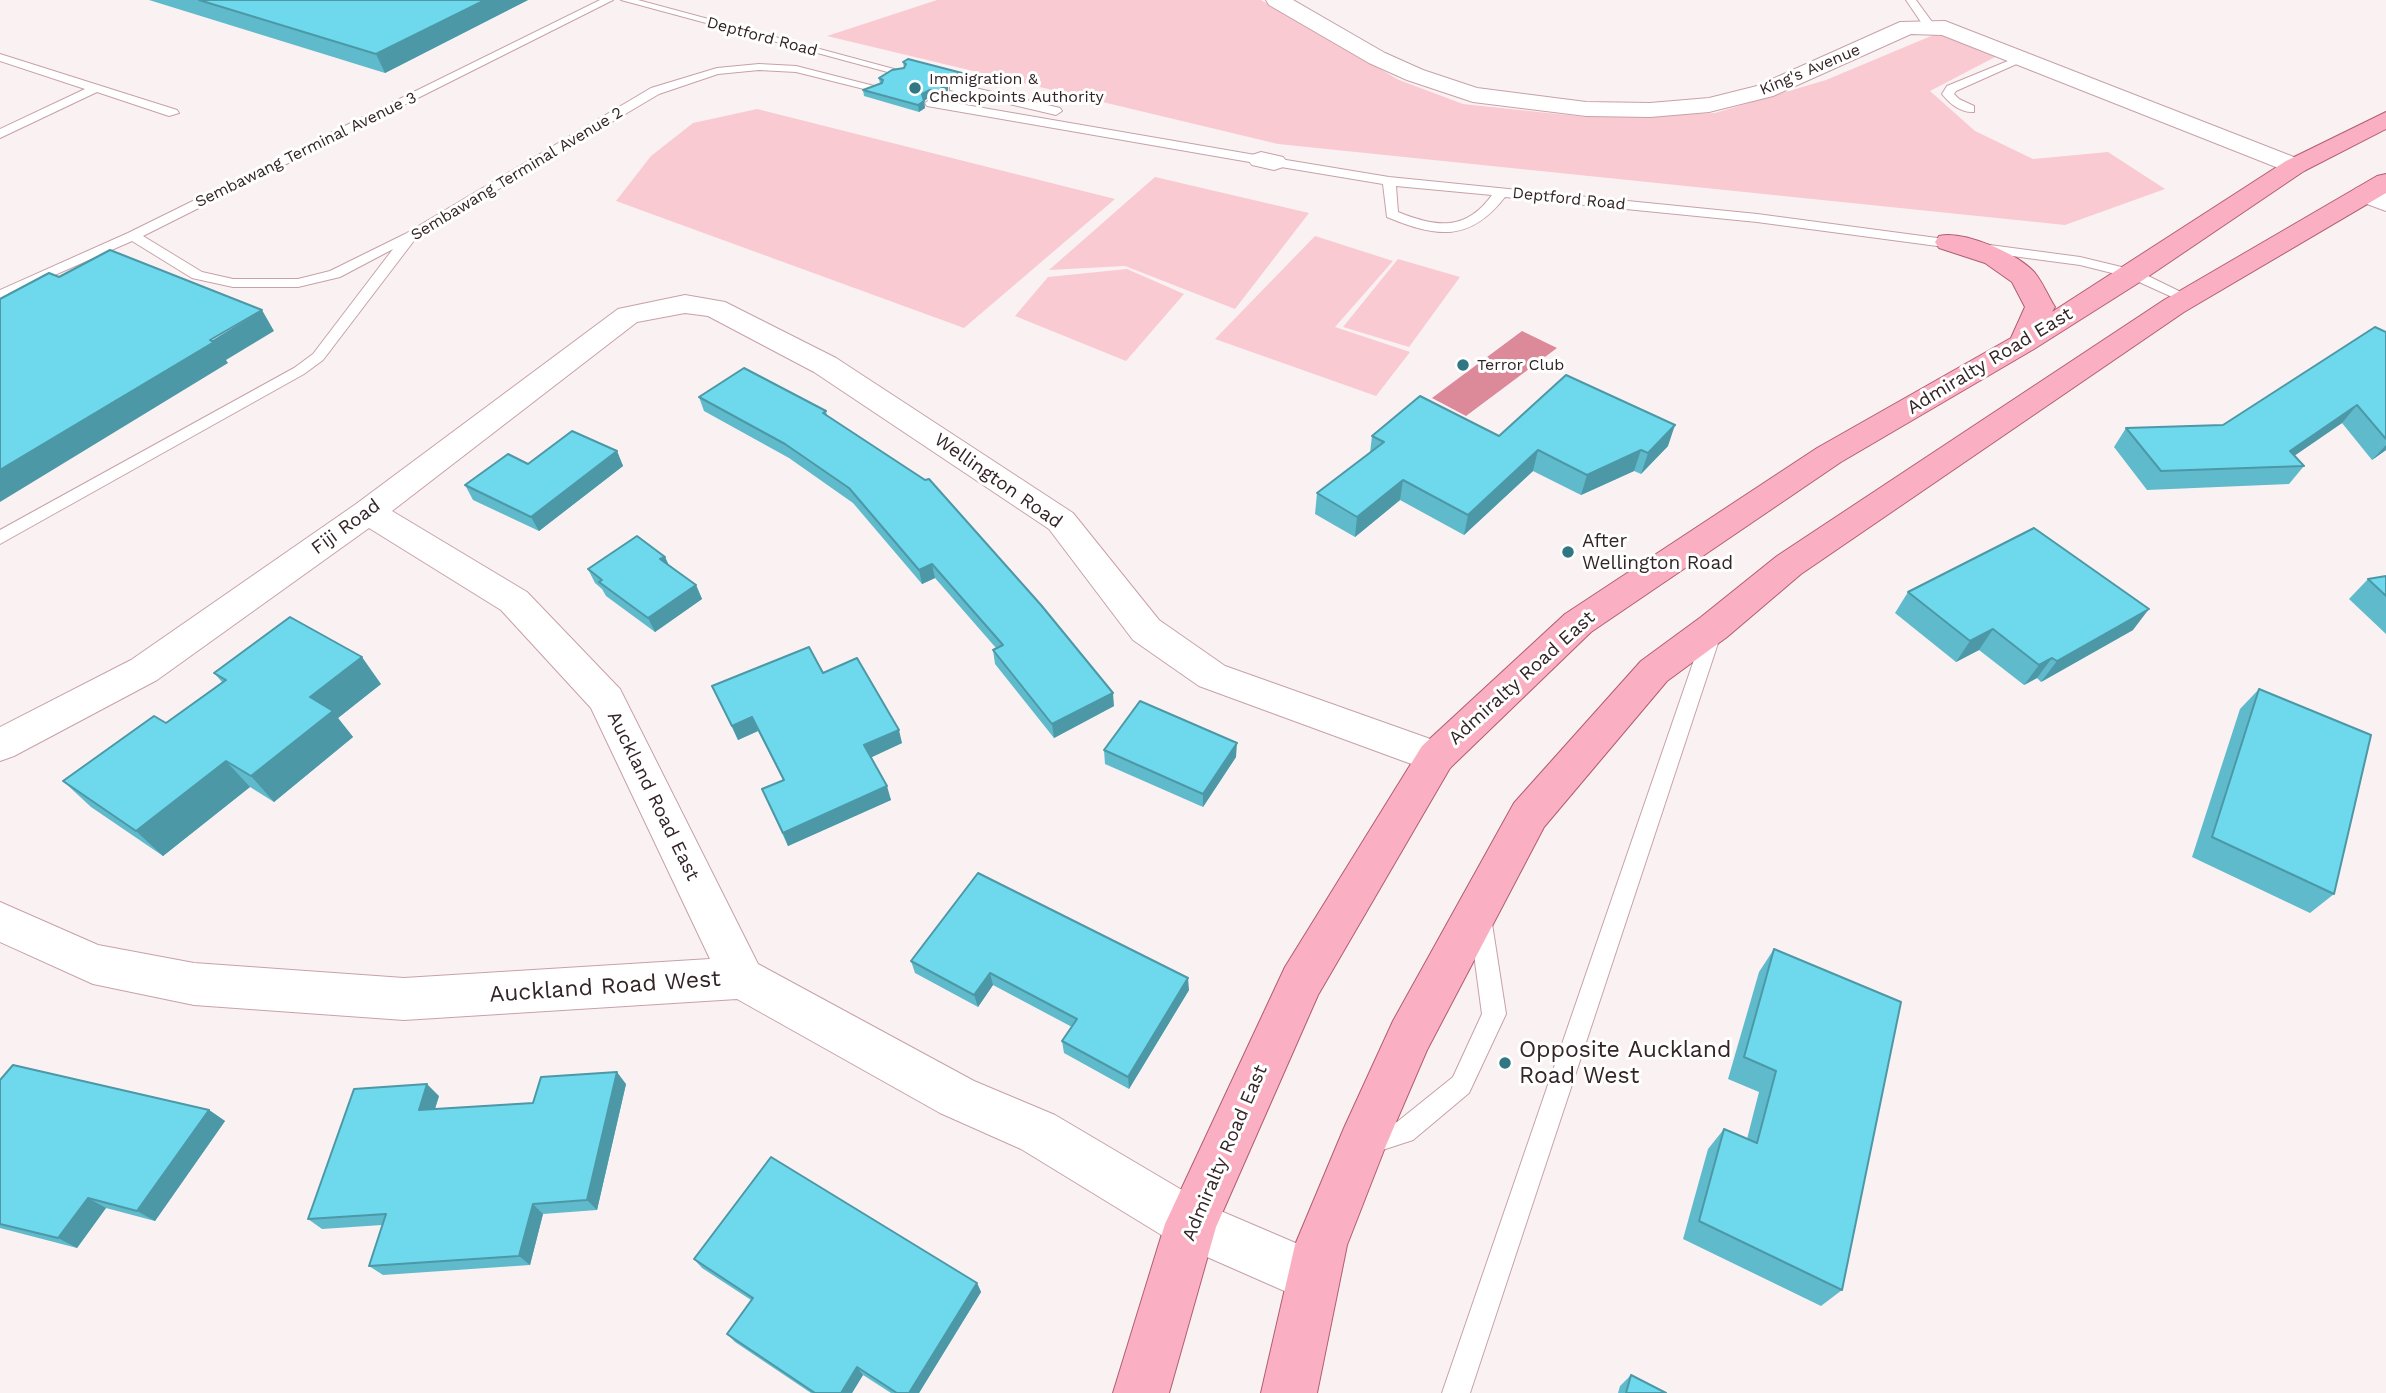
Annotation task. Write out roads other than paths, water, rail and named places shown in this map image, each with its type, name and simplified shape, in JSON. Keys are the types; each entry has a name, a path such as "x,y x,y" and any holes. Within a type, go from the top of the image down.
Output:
{"main road":[{"name":"Admiralty Road East","path":"1141,1393 1191,1224 1300,982 1436,757 1578,623 1829,455 2023,343 2133,274 2295,166 2386,119"},
{"path":"1289,1393 1321,1245 1360,1145 1410,1037 1529,815 1654,671 1714,627 1789,565 2186,298 2379,193"},
{"path":"1949,242 1995,257 2023,278 2040,307 2023,343"}],"street":[{"name":"King's Avenue","path":"1277,0 1377,58 1415,75 1473,95 1586,109 1650,110 1709,105 1765,91 1908,27 1929,26 1960,32 2295,166"},
{"name":"Fiji Road","path":"0,745 144,670 368,512 628,315 684,304"},
{"name":"Wellington Road","path":"684,304 715,308 825,365 1060,521 1146,630 1212,676 1436,757"},
{"name":"Auckland Road East","path":"368,512 514,601 606,699 742,978"},
{"name":"Auckland Road West","path":"0,921 93,964 194,984 404,999 742,978 957,1097 1038,1132 1191,1224 1314,1278"}],"lane":[{"name":"Sembawang Terminal Avenue 3","path":"0,295 133,236 608,0"},
{"name":"Deptford Road","path":"625,0 899,72"},
{"path":"1911,0 1929,26"},
{"path":"0,57 173,113"},
{"path":"1970,109 1955,102 1948,94 1951,89 2024,58"},
{"name":"Sembawang Terminal Avenue 2","path":"0,538 299,371 318,357 411,235 655,91 717,71 759,67 796,69 876,88"},
{"name":"Deptford Road","path":"954,87 1267,161 1389,181 1757,218 2080,261 2133,274 2186,298"},
{"path":"0,134 96,88"},
{"path":"931,103 1267,161"},
{"path":"1389,181 1392,214 1412,224 1439,227 1462,226 1482,216 1501,193"},
{"path":"133,236 197,275 233,283 298,283 335,274 411,235"},
{"path":"0,283 15,289"},
{"path":"1456,1393 1714,627"},
{"path":"1360,1145 1404,1132 1461,1085 1494,1014 1478,906"}],"place":[{"name":"Immigration & Checkpoints Authority","path":"915,88"},
{"name":"Terror Club","path":"1463,365"},
{"name":"After Wellington Road","path":"1568,552"},
{"name":"Opposite Auckland Road West","path":"1505,1063"}]}
